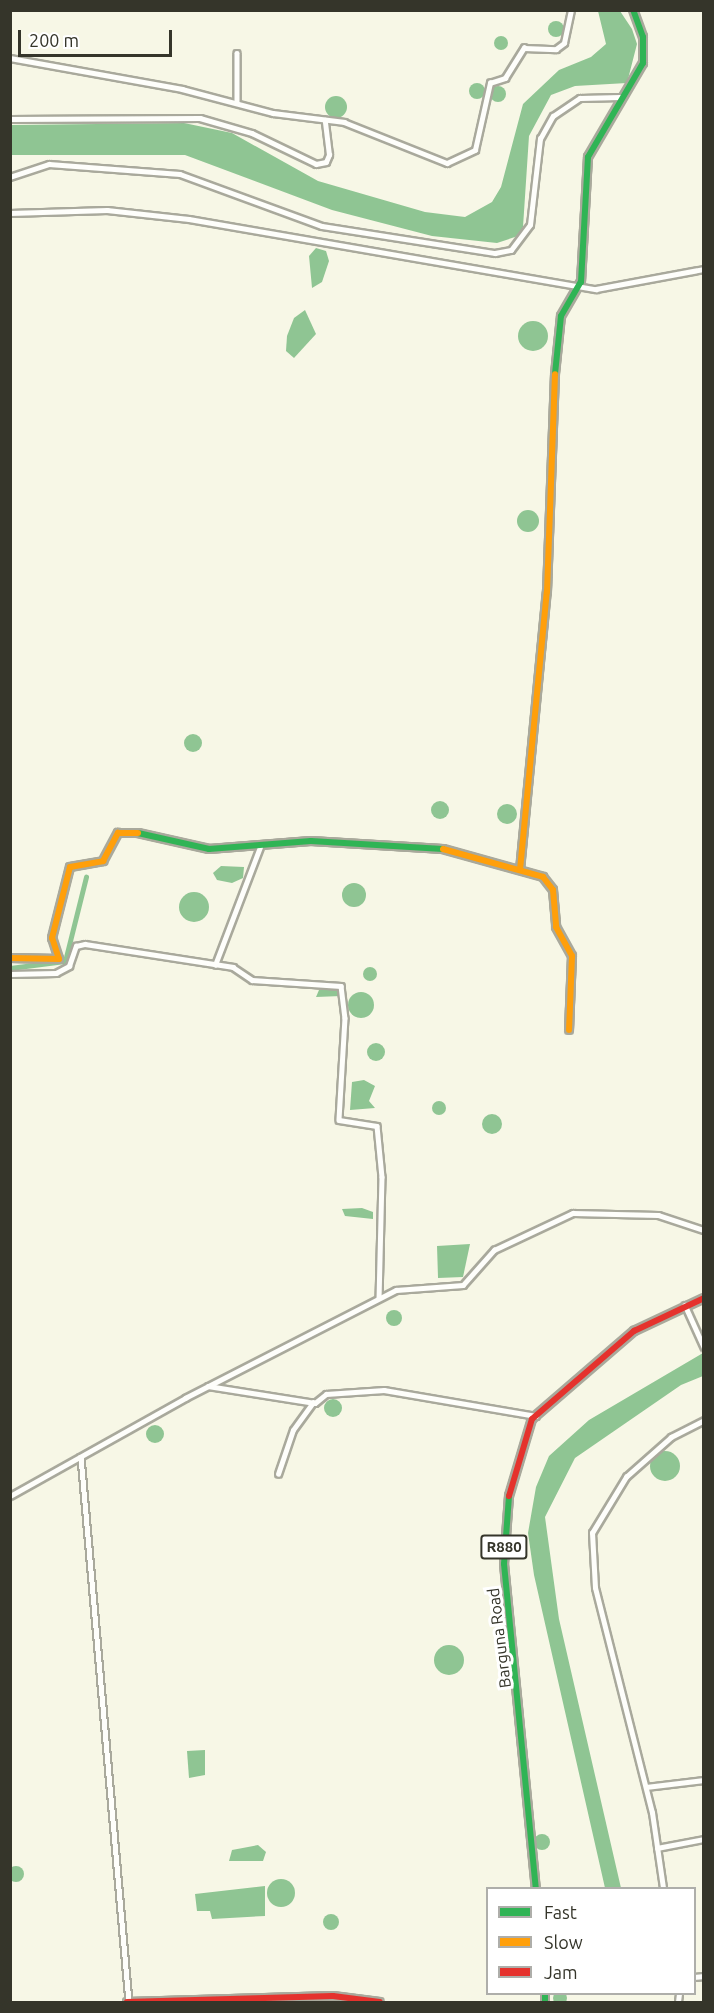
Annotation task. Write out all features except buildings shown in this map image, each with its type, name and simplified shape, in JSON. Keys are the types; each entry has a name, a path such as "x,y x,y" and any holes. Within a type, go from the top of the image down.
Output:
{"street":[{"path":"10,58 363,127 439,162 465,158 481,137 490,83 505,78 524,48 556,49 564,44 571,10"},
{"path":"520,870 547,592 553,376 561,316 578,287 588,157 620,96 643,63 643,37 633,10"},
{"path":"237,53 237,102"},
{"path":"10,177 49,164 180,174 322,226 495,253 511,250 530,225 540,139 552,116 580,98 620,96"},
{"path":"10,119 200,118 252,133 316,164 326,162 329,155 325,120"},
{"path":"10,213 107,210 189,219 578,287 607,288 704,269"},
{"path":"10,958 59,958 52,938 70,867 103,861 118,833 153,833 209,849 260,847 311,841 438,848 543,877 553,890 556,927 572,956 569,1030"},
{"path":"215,965 260,847"},
{"path":"10,974 56,973 69,966 76,946 85,944 243,970 252,980 341,986 344,993 339,1120 377,1126 382,1177 379,1298"},
{"path":"10,1496 208,1386 396,1290 463,1285 494,1250 573,1213 658,1215 704,1230"},
{"name":"Barguna Road","path":"536,1887 504,1564 504,1515 526,1432 536,1416 634,1331 704,1298"},
{"path":"685,1305 704,1347"},
{"path":"208,1386 313,1402"},
{"path":"278,1474 294,1430 313,1402 326,1394 384,1390 536,1416"},
{"path":"663,1887 646,1787 595,1588 592,1533 626,1477 670,1437 704,1420"},
{"path":"81,1457 128,2002 333,1996 380,2002"},
{"path":"646,1787 704,1780"},
{"path":"657,1848 704,1839"}],"shaded area":[{"path":"598,11 620,11 632,29 637,44 627,83 575,86 551,95 529,136 523,227 518,236 497,243 432,236 332,210 185,155 11,155 11,125 184,123 232,133 318,181 425,212 465,217 492,202 501,187 523,104 559,70 591,57 606,44"},
{"path":"556,21 562,23 564,29 562,35 556,37 550,35 548,29 550,23"},
{"path":"498,36 504,36 508,43 504,50 498,50 494,46 494,40"},
{"path":"474,83 480,83 485,91 483,97 474,99 469,94 469,88"},
{"path":"495,86 501,86 506,94 504,100 495,102 490,97 490,91"},
{"path":"332,96 340,96 347,103 347,111 340,118 332,118 325,111 325,103"},
{"path":"316,248 326,251 329,261 322,282 312,288 309,256"},
{"path":"305,310 316,334 294,358 286,351 287,336 294,318"},
{"path":"533,321 539,322 547,330 547,342 539,350 533,351 527,350 519,342 518,336 519,330 527,322"},
{"path":"528,510 536,513 539,521 536,529 528,532 520,529 517,521 520,513"},
{"path":"193,734 199,737 202,743 199,749 193,752 187,749 184,743 187,737"},
{"path":"436,801 444,801 449,806 447,817 436,819 431,814 431,806"},
{"path":"503,804 511,804 517,810 517,818 511,824 503,824 497,818 497,810"},
{"path":"221,866 244,867 243,878 232,883 217,880 213,873"},
{"path":"354,883 363,886 366,895 363,904 354,907 345,904 342,895 345,886"},
{"path":"194,892 205,896 209,907 205,918 194,922 183,918 179,907 183,896"},
{"path":"367,967 373,967 377,974 373,981 367,981 363,977 363,971"},
{"path":"319,990 338,990 341,996 316,997"},
{"path":"361,992 370,996 374,1005 370,1014 361,1018 352,1014 348,1005 352,996"},
{"path":"376,1043 382,1046 385,1052 382,1058 376,1061 370,1058 367,1052 370,1046"},
{"path":"364,1080 375,1086 369,1101 375,1108 350,1110 352,1082"},
{"path":"436,1101 442,1101 446,1108 442,1115 436,1115 432,1111 432,1105"},
{"path":"492,1114 499,1117 502,1124 499,1131 492,1134 485,1131 482,1124 485,1117"},
{"path":"362,1208 373,1212 373,1219 345,1216 342,1209"},
{"path":"470,1244 463,1277 438,1278 437,1246"},
{"path":"394,1310 402,1318 394,1326 386,1318"},
{"path":"703,1353 703,1376 681,1385 575,1458 545,1517 559,1619 621,1887 605,1887 534,1575 528,1533 536,1487 549,1456 589,1420"},
{"path":"329,1399 337,1399 342,1404 340,1415 329,1417 324,1412 324,1404"},
{"path":"155,1425 161,1428 164,1434 161,1440 155,1443 149,1440 146,1434 149,1428"},
{"path":"665,1451 671,1452 679,1460 679,1472 671,1480 665,1481 659,1480 651,1472 650,1466 651,1460 659,1452"},
{"path":"449,1645 455,1646 463,1654 463,1666 455,1674 449,1675 443,1674 435,1666 434,1660 435,1654 443,1646"},
{"path":"205,1750 205,1775 189,1778 187,1751"},
{"path":"539,1834 545,1834 550,1842 548,1848 539,1850 534,1845 534,1839"},
{"path":"258,1845 266,1852 263,1861 229,1861 232,1850"},
{"path":"16,1866 22,1868 24,1874 22,1880 16,1882 10,1880 8,1874 10,1868"},
{"path":"281,1879 291,1883 295,1893 291,1903 281,1907 271,1903 267,1893 271,1883"},
{"path":"265,1886 265,1916 212,1919 210,1911 197,1911 195,1894"},
{"path":"328,1914 334,1914 339,1922 337,1928 328,1930 323,1925 323,1919"},
{"path":"554,1995 566,1995 565,2003 560,2005 555,2003"}],"waterway":[{"path":"10,968 65,961 86,877"}],"traffic: fast":[{"path":"555,374 561,316 581,282 588,157 643,63 643,37 633,10"},
{"path":"138,833 209,849 311,841 443,849"},
{"path":"509,1496 504,1564 536,1887"},
{"path":"545,1995 545,2002"}],"traffic: slow":[{"path":"520,870 547,592 555,374"},
{"path":"10,958 59,959 52,938 70,867 103,861 118,833 138,833"},
{"path":"443,849 543,877 553,890 556,927 572,956 569,1030"}],"traffic: jam":[{"path":"509,1496 532,1419 634,1331 704,1298"},
{"path":"127,2002 333,1996 380,2002"}]}
